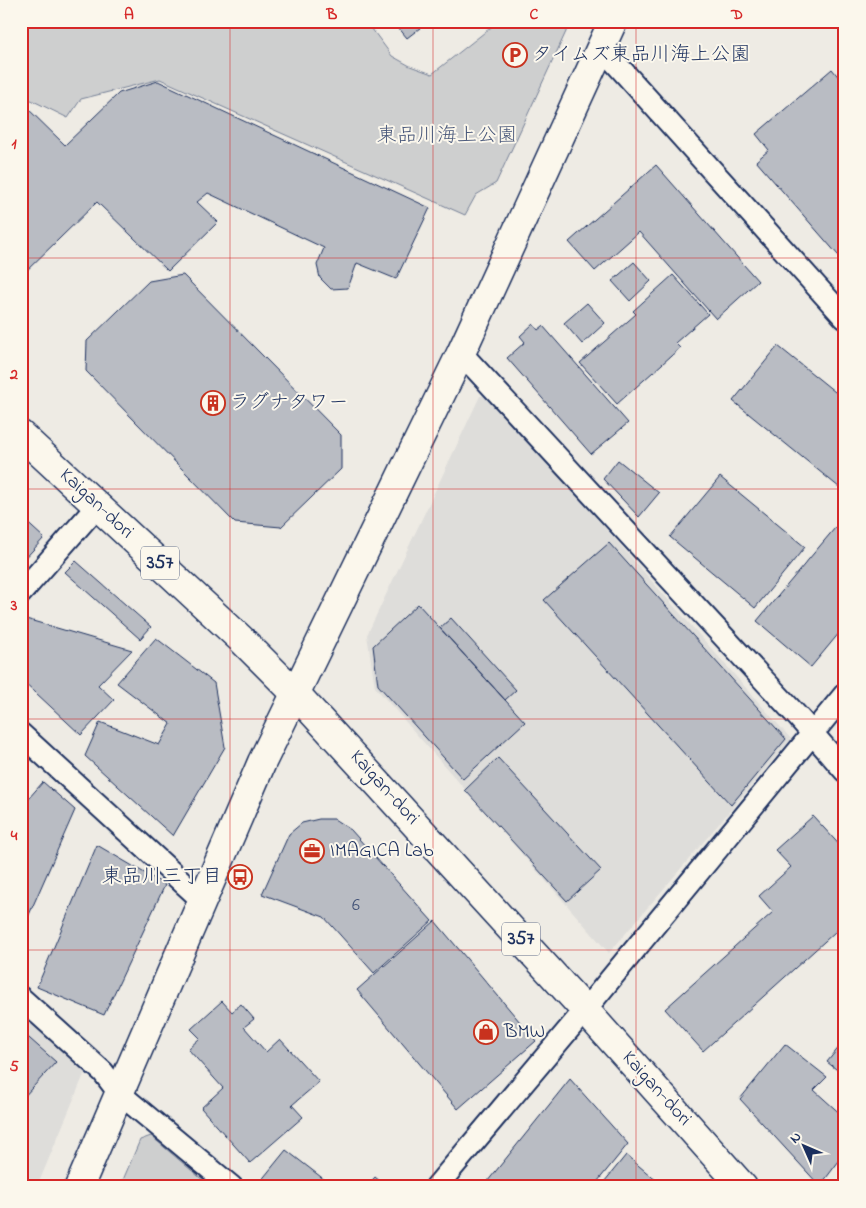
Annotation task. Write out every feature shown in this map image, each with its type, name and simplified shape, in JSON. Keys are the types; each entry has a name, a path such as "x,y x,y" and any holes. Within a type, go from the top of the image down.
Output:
{"main road":[{"path":"79,1187 262,762 461,353 613,21"},
{"name":"Kaigan-dori","path":"21,435 242,640 296,694 585,1010 743,1187"}],"street":[{"path":"601,47 845,318"},
{"path":"461,353 845,770"},
{"path":"21,593 98,505"},
{"path":"436,1187 585,1010 845,694"},
{"path":"21,734 203,901"},
{"path":"21,998 103,1072 119,1093 232,1187"}],"shaded area":[{"path":"488,395 791,739 609,953 375,687 367,635 480,396"},
{"path":"21,1013 85,1072 37,1187 21,1187"}],"green space":[{"name":"東品川海上公園","path":"21,21 366,21 392,56 410,66 432,74 499,21 571,21 496,183 476,195 465,215 160,79 81,99 68,118 21,95"},
{"path":"151,1136 211,1187 120,1187 140,1140"}],"building":[{"path":"393,21 429,21 407,38"},
{"path":"832,69 845,85 845,263 756,161 769,150 756,134"},
{"path":"158,81 430,208 396,279 357,263 348,288 331,289 320,278 317,265 324,248 208,193 197,202 218,222 168,271 97,202 21,276 21,102 65,145 119,93"},
{"path":"656,165 758,281 716,319 639,232 595,271 569,242"},
{"path":"634,262 651,281 630,301 612,281"},
{"name":"ラグナタワー","path":"183,275 341,435 341,469 281,527 235,523 86,371 87,341 149,281"},
{"path":"673,275 708,314 675,343 680,348 617,404 580,363 636,314 633,311"},
{"path":"587,303 605,323 582,344 564,323"},
{"path":"533,324 538,330 543,326 628,423 591,454 507,358 525,342 520,336"},
{"path":"778,346 845,400 845,492 733,401"},
{"path":"618,460 659,493 639,517 603,479"},
{"path":"720,477 805,547 755,608 670,537"},
{"path":"845,516 845,626 811,667 757,621"},
{"path":"21,517 44,538 21,563"},
{"path":"609,543 786,739 731,805 544,600"},
{"path":"76,561 151,627 140,639 65,572"},
{"path":"418,604 525,722 463,779 378,685 373,646"},
{"path":"451,618 516,690 505,700 440,628"},
{"path":"26,619 132,650 98,685 114,700 81,735 21,679 21,623"},
{"path":"156,638 214,683 225,747 173,836 85,756 100,722 159,745 171,724 117,683"},
{"path":"498,758 601,870 567,901 465,790"},
{"path":"43,782 75,810 21,933 21,807"},
{"path":"813,816 845,851 845,923 703,1051 665,1009 773,912 759,896 791,867 775,850"},
{"path":"319,819 334,819 351,830 432,921 374,973 324,917 262,894 289,834 302,823"},
{"path":"97,845 165,885 104,1015 37,987"},
{"path":"435,921 536,1041 458,1109 357,990"},
{"path":"222,1001 232,1012 241,1004 254,1019 244,1027 266,1052 280,1039 319,1082 292,1105 303,1117 250,1163 201,1108 223,1088 188,1049 200,1038 191,1029"},
{"path":"21,1031 56,1062 21,1100"},
{"path":"845,1040 845,1076 827,1062"},
{"path":"785,1044 827,1077 814,1090 845,1118 845,1153 820,1186 740,1099"},
{"path":"570,1079 628,1144 593,1187 483,1187"},
{"path":"286,1150 334,1187 267,1187 260,1182"},
{"path":"626,1155 664,1187 600,1187"},
{"path":"375,1177 387,1187 366,1187"}],"place":[{"name":"タイムズ東品川海上公園","path":"515,55"},
{"name":"ラグナタワー","path":"213,403"},
{"name":"IMAGICA Lab","path":"312,851"},
{"name":"東品川三丁目","path":"240,877"},
{"name":"BMW","path":"486,1032"}]}
